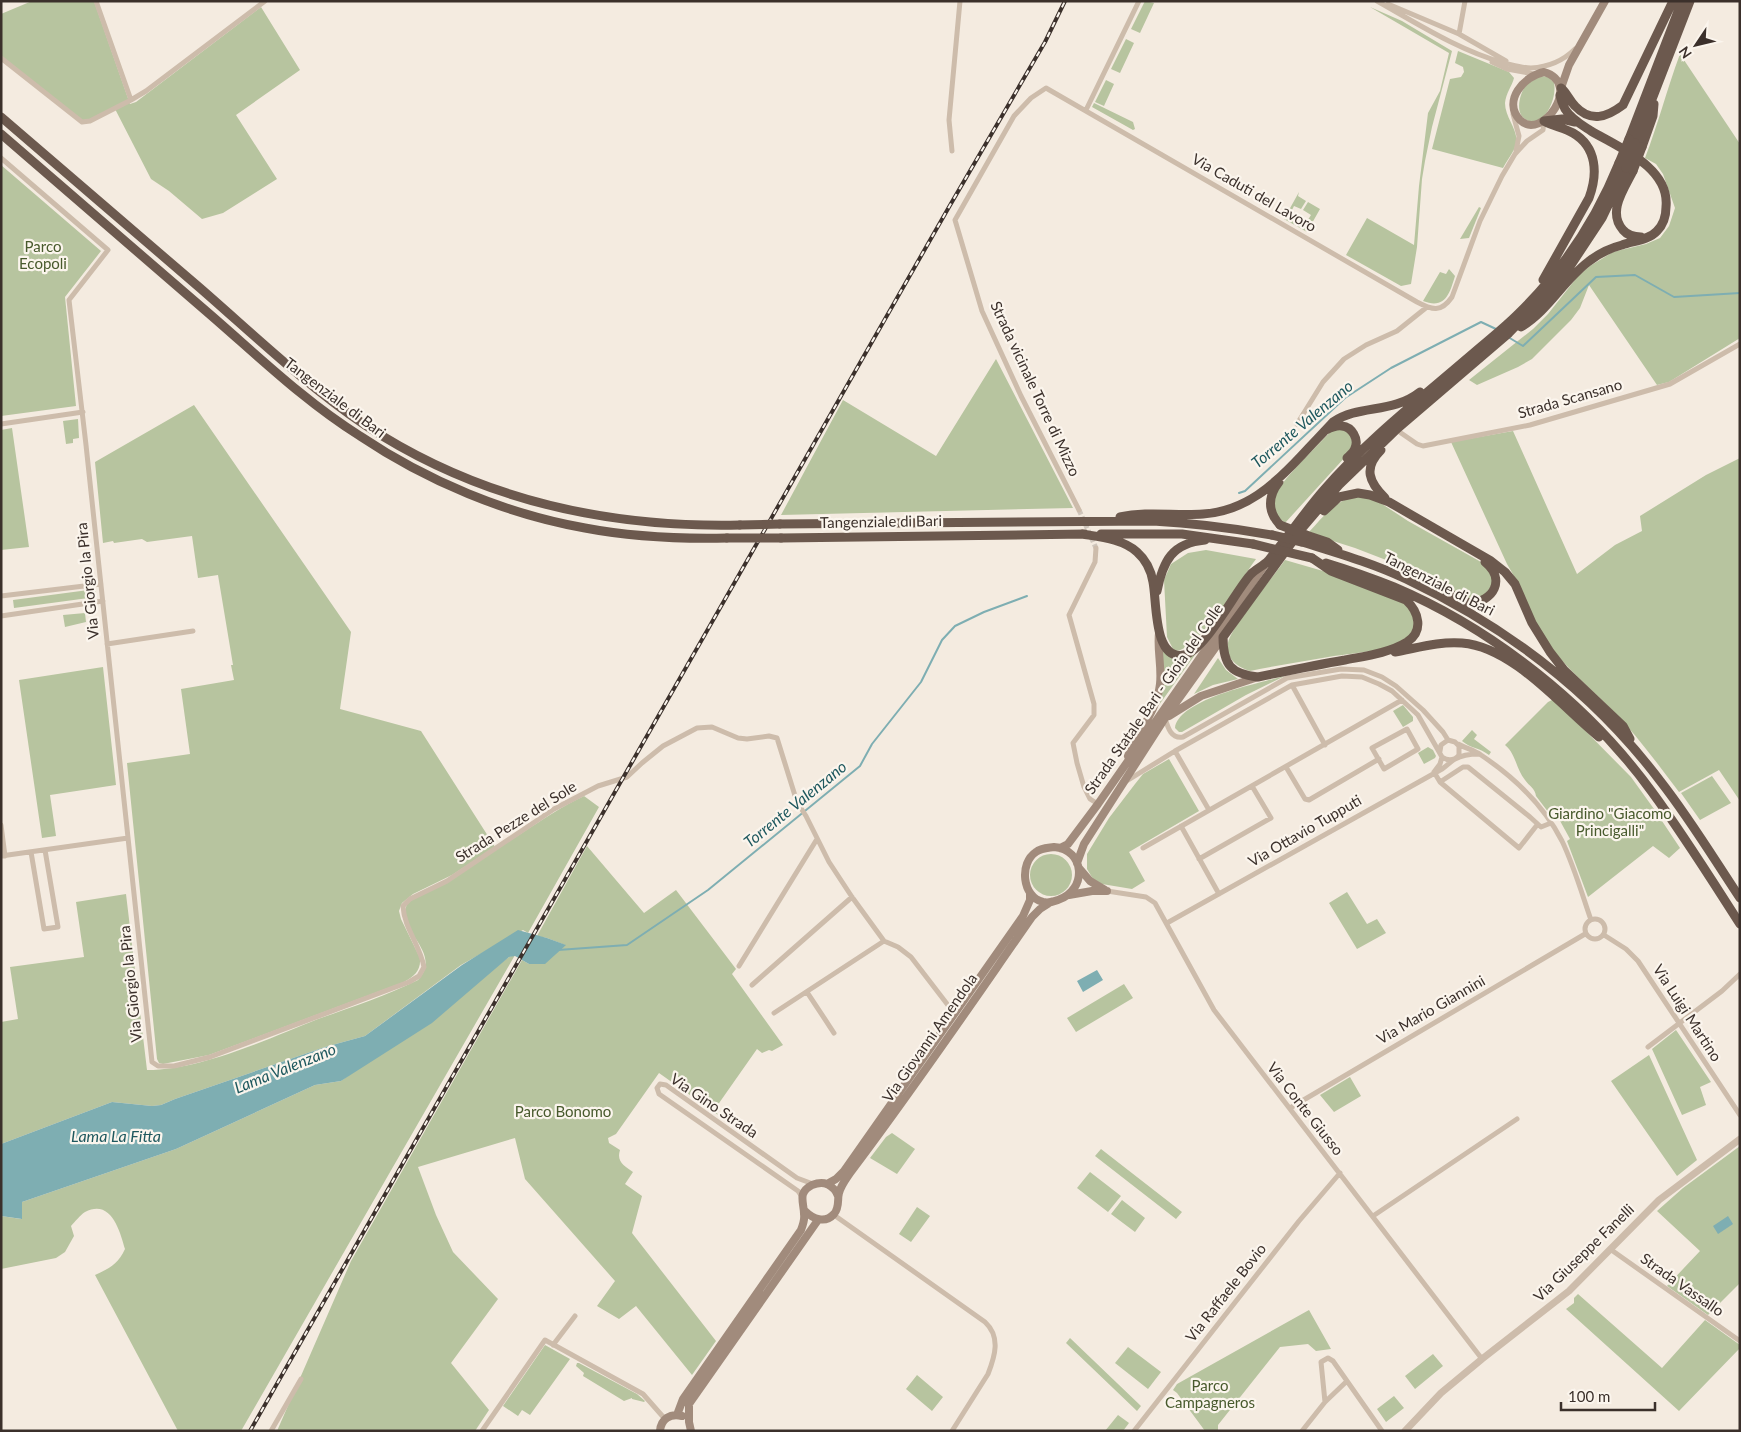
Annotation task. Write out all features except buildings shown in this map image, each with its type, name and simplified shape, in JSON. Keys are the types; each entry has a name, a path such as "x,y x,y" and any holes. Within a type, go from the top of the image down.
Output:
{"highway":[{"path":"1304,535 1339,485 1368,455 1510,334 1538,315 1588,262 1612,248 1649,237 1663,224 1666,214 1666,195 1659,177 1646,165 1580,123 1565,109 1560,91 1566,92 1576,107 1588,115 1600,117 1612,114 1623,105 1673,1"},
{"path":"1510,334 1565,274 1602,218 1635,143 1682,1"},
{"path":"1649,237 1635,237 1625,233 1619,226 1616,218 1618,202 1626,167 1635,143 1653,116 1655,94 1690,1"},
{"name":"Tangenziale di Bari","path":"1,116 311,384 366,425 408,450 453,473 512,495 566,510 650,523 740,525 1097,521 1192,523 1236,528 1272,535 1304,535 1344,555 1405,578 1468,610 1507,635 1589,702 1637,753 1661,782 1740,898"},
{"path":"1544,126 1562,119 1580,123"},
{"path":"1511,322 1518,310 1546,276 1589,198 1594,185 1595,164 1587,146 1574,134 1554,126 1544,126"},
{"name":"Tangenziale di Bari","path":"1,134 304,394 358,435 386,453 416,470 477,497 549,520 585,528 676,538 1182,534 1253,544 1312,558 1395,587 1444,612 1492,641 1535,672 1591,722 1624,757 1651,791 1740,924"},
{"path":"1082,534 1120,542 1137,552 1149,568 1156,597 1159,630 1165,648 1171,653 1185,655 1191,652 1209,633 1251,574 1266,562 1301,517 1348,464 1384,430 1511,322 1538,294 1567,257 1608,190 1626,167"},
{"path":"1304,535 1280,525 1274,519 1271,512 1271,496 1274,488 1288,470 1332,422 1348,413 1382,409 1412,398 1437,378 1460,365"},
{"path":"1388,502 1372,483 1370,474 1374,457 1401,433 1426,404"},
{"path":"1301,517 1310,498 1353,452 1356,446 1357,441 1349,428 1336,426 1325,430"},
{"path":"1097,521 1133,514 1182,515 1219,513 1254,499 1288,470"},
{"path":"1624,757 1521,669 1490,649 1462,643 1447,643 1377,654 1258,677 1244,676 1228,664 1223,652 1223,638 1314,521 1330,504 1339,497 1350,494 1370,495 1388,502 1491,561 1505,572 1521,595 1532,622 1550,652 1564,670 1623,726 1637,753"},
{"path":"1156,597 1161,571 1169,556 1184,545 1219,539"},
{"path":"1405,578 1421,579 1469,603 1485,600 1495,588 1496,580 1494,572 1489,565 1474,552"},
{"path":"1312,558 1332,571 1406,600 1413,606 1418,619 1416,634 1400,646 1377,654"}],"main road":[{"path":"1560,91 1557,80 1551,74 1544,72 1534,74 1521,85 1514,99 1516,114 1524,123 1544,126 1556,105 1569,65 1605,1"},
{"name":"Strada Statale Bari - Gioia del Colle","path":"1060,848 1068,844 1098,804 1266,562"},
{"path":"1121,771 1134,741 1155,708 1159,694 1161,683 1159,630"},
{"name":"Strada Statale Bari - Gioia del Colle","path":"1078,866 1084,844 1122,784 1165,718 1223,638"},
{"path":"1165,718 1200,696 1258,677"},
{"path":"1060,848 1073,856 1090,881 1107,891"},
{"name":"Via Giovanni Amendola","path":"827,1184 844,1171 1023,916 1030,900 1025,873 1028,860 1042,849 1060,848"},
{"path":"1068,896 1078,883 1078,866"},
{"name":"Via Giovanni Amendola","path":"834,1215 838,1208 838,1196 842,1184 882,1131 1032,917 1051,902 1068,896 1081,892 1107,891"},
{"path":"1030,893 1036,899 1051,902"},
{"path":"834,1215 827,1219 818,1220 811,1217 805,1211 802,1198 813,1184 823,1183 831,1186 838,1196"},
{"path":"678,1415 683,1399 802,1230 805,1211"},
{"path":"691,1431 689,1404 818,1220"},
{"path":"660,1431 662,1422 673,1415 678,1415 689,1422"}],"street":[{"path":"96,1 131,100"},
{"path":"1,58 82,122 90,121 146,91 265,1"},
{"path":"952,151 949,120 960,1"},
{"path":"1086,110 1139,1"},
{"path":"1378,1 1459,34 1511,64"},
{"path":"1378,1 1453,44 1507,69 1534,74"},
{"path":"1459,34 1465,1"},
{"path":"1484,57 1529,68 1546,66 1560,61 1579,45"},
{"name":"Via Caduti del Lavoro","path":"955,220 1014,116 1031,98 1046,88 1427,307"},
{"path":"1297,424 1323,382 1344,359 1366,345 1397,331 1427,307 1434,309 1448,303 1452,297 1480,221 1515,154 1519,136 1513,114 1514,108"},
{"path":"1515,154 1544,126"},
{"name":"Via Giorgio la Pira","path":"1,158 108,250 69,300 83,412 152,1062"},
{"name":"Strada vicinale Torre di Mizzo","path":"955,220 982,311 1021,396 1079,510"},
{"name":"Strada Scansano","path":"1401,433 1423,446 1530,425 1670,384 1740,344"},
{"path":"1,424 83,412"},
{"path":"1096,548 1095,562 1069,615 1094,704 1094,715 1076,737 1074,751 1084,788 1090,799 1098,804"},
{"path":"1,596 101,584"},
{"path":"1,616 103,601"},
{"path":"107,644 193,631"},
{"path":"1165,718 1173,735 1178,738 1183,737 1287,678 1341,668 1364,670 1382,677 1396,686 1423,710 1444,732 1448,740"},
{"path":"1122,784 1175,751 1292,684 1342,676 1362,677 1392,691 1418,715 1441,754 1448,760 1471,754 1479,754"},
{"path":"1292,684 1325,745"},
{"path":"1143,848 1402,700"},
{"name":"Strada Pezze del Sole","path":"152,1062 158,1066 174,1066 210,1057 409,982 419,976 424,967 422,956 403,916 403,906 410,898 447,881 554,809 598,786 627,777 663,746 697,728 712,727 738,738 747,739 769,736 777,738 797,802 829,862 884,941 898,947 911,957 954,1013"},
{"path":"1407,729 1418,749 1384,769 1379,759 1372,748 1407,729"},
{"path":"1537,825 1519,848 1440,782 1434,772 1440,764 1441,745 1448,740 1453,740 1479,754 1519,786 1537,805 1551,823 1567,853 1591,920"},
{"path":"1454,759 1460,752 1458,744"},
{"path":"1175,751 1209,810"},
{"path":"1286,767 1305,799 1308,800 1379,759"},
{"name":"Via Ottavio Tupputi","path":"1167,923 1451,763 1454,759"},
{"path":"1440,782 1463,767 1468,767 1530,817 1537,825 1541,827 1551,823"},
{"path":"1199,859 1271,818 1252,786"},
{"path":"1,825 3,856 128,838"},
{"path":"1181,826 1219,894"},
{"path":"739,966 817,839"},
{"path":"31,852 44,929 58,928 45,850"},
{"name":"Via Conte Giusso","path":"1107,891 1146,897 1155,903 1214,1010 1242,1049 1290,1108 1482,1358"},
{"path":"752,985 852,897"},
{"path":"1596,919 1605,928 1604,935 1599,939 1595,940 1585,934 1585,925 1591,920 1596,919"},
{"name":"Via Mario Giannini","path":"1290,1108 1585,934"},
{"name":"Via Luigi Martino","path":"1604,935 1626,949 1638,960 1678,1024 1740,1116"},
{"path":"774,1014 884,941"},
{"path":"1648,1047 1722,991 1740,974"},
{"path":"807,992 834,1033"},
{"name":"Via Gino Strada","path":"802,1198 795,1188 659,1094 657,1088 660,1084 666,1085 797,1178 813,1184"},
{"path":"1373,1216 1517,1119"},
{"name":"Via Giuseppe Fanelli","path":"1405,1431 1441,1393 1482,1358 1569,1291 1659,1200 1740,1139"},
{"name":"Via Raffaele Bovio","path":"1134,1431 1299,1221 1340,1173"},
{"path":"834,1215 985,1322 991,1329 995,1337 995,1348 988,1374 952,1431"},
{"name":"Strada Vassallo","path":"1610,1249 1740,1341"},
{"path":"554,1345 575,1316"},
{"path":"482,1431 544,1340 643,1394 665,1419"},
{"path":"1325,1402 1321,1362 1328,1358 1331,1359 1382,1431"},
{"path":"271,1431 301,1379"},
{"path":"1302,1431 1325,1402 1347,1381"},
{"path":"1324,1386 1327,1392 1334,1394"}],"green space":[{"path":"32,1 94,1 130,104 136,102 261,7 300,70 236,115 277,179 223,213 202,219 169,191 151,179 114,107 86,123 1,59 1,14"},
{"path":"1145,1 1154,3 1140,33 1131,29"},
{"path":"1370,7 1402,21 1452,51 1425,161 1417,247 1411,284 1401,286 1346,255 1367,218 1414,245 1428,113 1440,91 1449,53"},
{"path":"1126,39 1134,43 1120,73 1111,69"},
{"path":"1458,51 1509,72 1514,78 1505,103 1507,114 1516,134 1516,144 1503,168 1432,149 1450,79 1461,77 1464,72 1463,67 1455,63"},
{"path":"1680,54 1740,144 1740,338 1669,382 1657,385 1589,285 1580,308 1571,320 1532,359 1477,385 1469,380 1533,329 1548,314 1578,276 1590,266 1613,252 1646,244 1660,238 1669,226 1675,208 1663,174 1656,164 1645,158"},
{"path":"1541,76 1549,77 1554,83 1554,95 1546,114 1536,121 1530,121 1521,115 1519,110 1520,99 1527,84"},
{"path":"1106,80 1114,84 1104,106 1095,102"},
{"path":"1094,103 1133,122 1135,129 1133,130 1092,107"},
{"name":"Parco Ecopoli","path":"1,165 101,251 65,297 76,406 1,416"},
{"path":"1299,192 1298,196 1306,201 1301,209 1294,206 1290,214 1306,223 1311,215 1303,210 1308,202 1320,209 1307,232 1284,219"},
{"path":"1479,207 1481,208 1469,238 1460,239"},
{"path":"1449,269 1455,276 1446,298 1437,303 1423,301 1440,272 1446,274"},
{"path":"996,359 1073,508 781,515 843,400 936,456"},
{"path":"194,405 351,632 340,709 421,731 495,847 452,875 413,894 402,903 399,911 401,919 420,958 418,970 408,980 209,1055 163,1064 159,1063 157,1059 127,763 190,754 181,689 234,680 231,665 233,665 218,575 198,578 192,536 147,542 142,539 103,543 95,462"},
{"path":"78,419 79,438 73,439 73,443 66,444 63,421"},
{"path":"12,428 29,547 1,550 1,430"},
{"path":"1340,428 1350,434 1353,446 1285,523 1273,507 1276,493 1290,474 1331,431"},
{"path":"1513,431 1577,574 1615,545 1642,531 1640,516 1706,475 1740,458 1740,801 1719,770 1679,792 1629,728 1561,660 1541,633 1451,442"},
{"path":"1354,496 1376,500 1408,521 1481,562 1491,573 1493,584 1483,597 1468,600 1399,565 1308,533 1340,502"},
{"path":"1206,550 1256,559 1207,628 1184,648 1174,651 1167,637 1164,580 1171,564 1188,553"},
{"path":"1285,560 1330,573 1405,603 1414,620 1411,633 1401,642 1372,651 1250,671 1241,667 1233,661 1228,653 1228,643 1231,635 1244,614"},
{"path":"96,589 96,597 14,608 13,600"},
{"path":"85,613 86,622 65,627 63,615"},
{"path":"1164,651 1180,658 1197,652 1159,705 1164,682 1162,652"},
{"path":"1218,658 1226,670 1238,679 1213,685 1194,694"},
{"path":"103,667 116,785 50,795 56,836 42,838 19,680"},
{"path":"1285,676 1246,695 1182,732 1175,728 1180,718 1190,709 1205,701 1240,688"},
{"name":"Giardino \"Giacomo Princigalli\"","path":"1554,699 1631,777 1680,848 1669,858 1653,846 1588,897 1567,841 1570,839 1559,819 1555,821 1522,776 1509,749 1505,745 1548,702"},
{"path":"1403,705 1413,717 1413,721 1403,727 1393,711"},
{"path":"1472,730 1477,735 1474,739 1491,752 1489,755 1462,741"},
{"path":"1428,747 1433,750 1436,756 1424,764 1418,753"},
{"path":"1169,759 1199,811 1129,852 1145,881 1132,889 1102,884 1093,879 1087,869 1087,854 1109,818 1143,774"},
{"path":"1712,776 1731,803 1700,820 1681,793"},
{"path":"584,796 599,807 528,933 523,930 461,965 365,1036 325,1047 161,1105 152,1106 112,1102 1,1144 1,1022 18,1019 10,967 84,957 76,902 126,894 147,1070 189,1065 256,1044 418,980 424,970 426,961 405,916 408,903 412,899 441,885 552,813"},
{"name":"Parco Bonomo","path":"587,846 644,913 676,890 736,969 732,974 783,1045 772,1051 769,1050 762,1053 757,1049 717,1106 716,1111 718,1115 659,1073 616,1134 608,1138 609,1143 620,1150 620,1161 633,1172 625,1184 642,1196 632,1233 716,1341 692,1375 636,1306 619,1319 597,1306 615,1281 525,1179 515,1138 418,1167 436,1215 453,1252 498,1299 451,1363 489,1410 475,1431 277,1431 351,1261 522,960 529,964 565,945 537,936"},
{"path":"1051,854 1066,860 1072,875 1066,890 1051,896 1036,890 1030,875 1036,860"},
{"path":"1347,892 1367,924 1377,919 1386,933 1357,949 1329,903"},
{"path":"515,955 241,1431 178,1431 95,1275 113,1265 125,1249 117,1226 108,1213 102,1209 94,1209 81,1215 71,1226 74,1236 65,1252 56,1258 1,1269 1,1216 21,1219 22,1202 176,1149 315,1085 341,1081 509,957"},
{"path":"1124,984 1133,998 1076,1032 1067,1018"},
{"path":"1676,1030 1711,1082 1700,1087 1706,1105 1682,1115 1652,1049"},
{"path":"1649,1055 1697,1160 1677,1176 1611,1081"},
{"path":"1350,1077 1361,1096 1334,1112 1320,1095"},
{"path":"892,1133 915,1149 897,1174 870,1158 886,1137"},
{"path":"1740,1146 1740,1283 1708,1315 1667,1286 1700,1251 1657,1211 1683,1188"},
{"path":"1101,1149 1182,1212 1176,1219 1095,1156"},
{"path":"1090,1172 1121,1196 1108,1212 1077,1188"},
{"path":"1122,1200 1145,1218 1135,1232 1111,1214"},
{"path":"917,1207 930,1216 911,1242 899,1234"},
{"path":"1578,1294 1662,1368 1705,1320 1740,1345 1740,1348 1679,1411 1566,1309 1574,1303 1574,1298"},
{"name":"Parco Campagneros","path":"1309,1310 1331,1349 1316,1351 1308,1344 1280,1347 1218,1425 1218,1431 1205,1431 1173,1390 1177,1384"},
{"path":"1070,1338 1141,1406 1137,1411 1066,1343"},
{"path":"545,1345 570,1359 530,1415 522,1410 518,1416 503,1406"},
{"path":"1128,1347 1161,1372 1148,1389 1115,1363"},
{"path":"1433,1354 1443,1366 1415,1389 1405,1376"},
{"path":"577,1363 637,1394 645,1401 632,1398 624,1401 583,1376 584,1373 576,1366"},
{"path":"917,1375 943,1397 932,1411 906,1389"},
{"path":"1394,1396 1404,1408 1386,1422 1377,1409"},
{"path":"1118,1415 1129,1423 1123,1431 1105,1431"}],"water":[{"name":"Lama La Fitta","path":"518,930 566,945 545,964 529,964 515,956 509,957 432,1023 341,1081 315,1085 176,1149 22,1202 22,1219 1,1216 1,1144 112,1102 152,1106 161,1105 325,1047 365,1036 462,965"},
{"path":"1097,970 1103,980 1083,992 1077,981"},
{"path":"1728,1216 1733,1224 1718,1234 1713,1226"}],"waterway":[{"name":"Lama La Fitta","path":"1508,337 1523,346 1596,277 1635,275 1674,297 1740,293"},
{"name":"Torrente Valenzano","path":"1239,493 1245,491 1345,398 1391,368 1481,322 1496,329"},
{"name":"Torrente Valenzano","path":"558,950 627,945 708,890 860,766 872,744 921,682 942,640 955,626 984,612 1027,596"}],"tunnel":[{"path":"1079,510 1096,548"}],"railway":[{"path":"250,1431 1045,42 1065,1"}],"water label":[{"name":"Lama Valenzano","path":"285,1068"}]}
